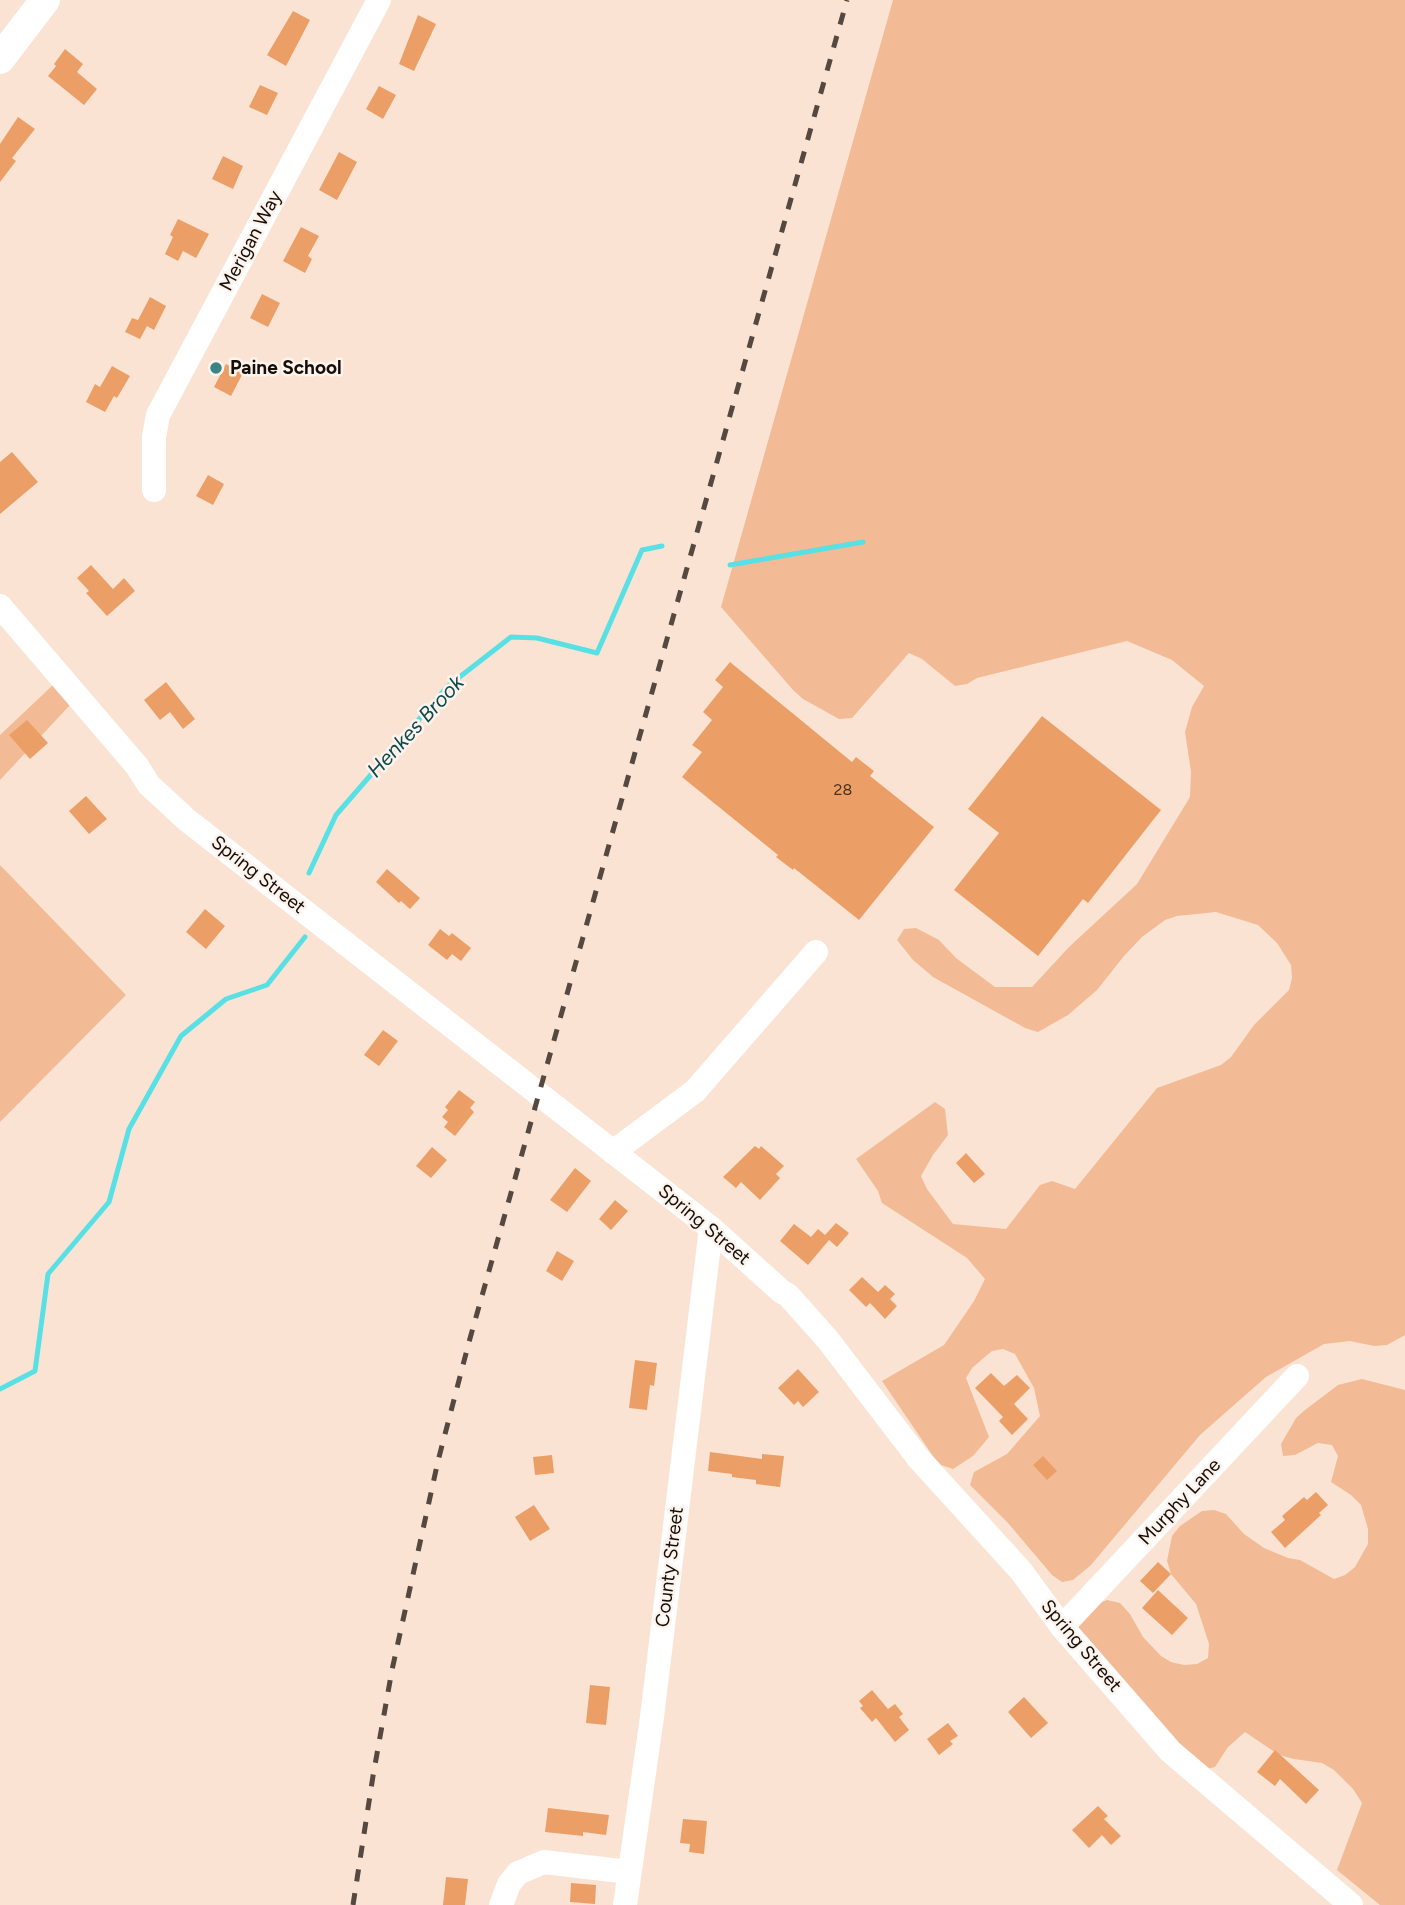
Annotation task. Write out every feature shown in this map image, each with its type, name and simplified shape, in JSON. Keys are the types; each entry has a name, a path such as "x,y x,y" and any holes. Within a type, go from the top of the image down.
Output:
{"main road":[{"path":"0,59 45,0"}],"street":[{"name":"Merigan Way","path":"154,491 154,437 158,415 379,0"},
{"name":"Spring Street","path":"0,606 137,766 149,785 187,820 710,1227 788,1295 828,1340 919,1459 1021,1571 1062,1627 1170,1751 1351,1905"},
{"path":"613,1152 695,1091 816,952"},
{"name":"County Street","path":"625,1905 652,1717 710,1227"},
{"name":"Murphy Lane","path":"1062,1627 1297,1376"},
{"path":"501,1905 509,1884 518,1873 544,1863 629,1872"}],"shaded area":[{"path":"893,0 1405,0 1405,1335 1387,1345 1374,1346 1350,1341 1324,1344 1266,1377 1200,1435 1091,1565 1073,1580 1062,1582 1052,1575 1008,1523 970,1485 974,1472 1007,1454 1040,1416 1034,1388 1015,1354 1003,1349 992,1351 972,1368 966,1378 989,1437 973,1456 953,1469 941,1465 933,1456 882,1381 944,1345 974,1301 985,1279 967,1258 882,1203 878,1191 856,1159 935,1102 945,1109 948,1135 921,1176 927,1189 953,1224 1006,1229 1040,1185 1052,1181 1075,1189 1157,1088 1221,1065 1231,1057 1254,1025 1289,990 1291,965 1277,943 1258,925 1216,912 1177,916 1165,920 1142,937 1097,990 1068,1015 1038,1032 1025,1028 933,977 913,960 897,940 904,929 916,928 939,940 956,958 995,987 1032,987 1069,947 1137,884 1190,797 1191,772 1185,732 1192,707 1204,686 1172,660 1127,641 977,678 967,684 955,686 922,659 909,653 852,718 839,719 803,699 793,690 721,607"},
{"path":"54,684 70,705 0,780 0,735"},
{"path":"0,865 126,995 0,1122"},
{"path":"1362,1379 1405,1390 1405,1905 1380,1905 1337,1870 1362,1803 1353,1789 1334,1770 1322,1763 1279,1755 1245,1732 1228,1747 1215,1767 1203,1770 1074,1622 1095,1605 1107,1600 1120,1603 1130,1614 1143,1637 1161,1656 1184,1665 1197,1664 1208,1658 1209,1644 1196,1604 1171,1574 1167,1561 1172,1536 1180,1526 1202,1511 1214,1510 1226,1514 1244,1534 1264,1548 1300,1560 1334,1579 1355,1567 1368,1544 1368,1529 1361,1505 1331,1482 1338,1456 1332,1445 1318,1443 1295,1455 1283,1456 1281,1444 1296,1418 1305,1410 1338,1385"}],"building":[{"path":"293,11 310,20 286,66 267,55"},
{"path":"418,15 436,24 414,71 399,64"},
{"path":"65,49 83,64 77,72 97,89 84,105 48,76"},
{"path":"260,85 278,93 267,115 249,107"},
{"path":"379,86 396,95 383,119 366,109"},
{"path":"18,117 35,129 12,158 16,161 0,182 0,144"},
{"path":"339,152 357,162 337,200 319,190"},
{"path":"223,156 243,166 233,189 212,179"},
{"path":"178,219 209,234 196,258 183,251 178,261 165,254"},
{"path":"301,227 319,236 308,256 312,259 305,273 283,261"},
{"path":"262,294 280,303 268,327 250,318"},
{"path":"150,297 166,306 154,330 147,326 140,339 125,332 132,318 138,320"},
{"path":"226,364 243,373 231,396 214,387"},
{"path":"112,366 130,376 105,412 86,402 95,384 100,387"},
{"path":"12,452 38,482 0,514 0,462"},
{"path":"208,475 224,484 213,505 196,496"},
{"path":"91,565 113,589 124,578 135,591 107,616 86,593 89,591 77,578"},
{"path":"730,662 852,762 856,757 874,771 870,776 934,827 859,920 794,868 793,870 776,857 778,855 682,777 702,752 692,745 712,720 703,712 723,687 715,680"},
{"path":"166,682 195,719 183,729 170,712 160,720 144,700"},
{"path":"1042,716 1161,810 1088,903 1083,899 1038,956 954,890 999,833 968,809"},
{"path":"27,720 48,743 30,759 9,735"},
{"path":"86,796 107,819 89,834 69,811"},
{"path":"387,869 420,898 410,909 401,901 399,903 376,882"},
{"path":"205,909 225,926 206,949 186,932"},
{"path":"440,929 449,936 452,933 471,948 461,961 452,954 447,960 428,945"},
{"path":"383,1030 398,1041 379,1066 364,1055"},
{"path":"459,1090 475,1102 470,1108 474,1112 455,1136 444,1127 448,1122 442,1117 448,1110 445,1107"},
{"path":"755,1146 759,1149 761,1146 784,1166 776,1174 780,1178 760,1200 741,1182 736,1188 723,1177"},
{"path":"432,1147 447,1160 431,1178 416,1166"},
{"path":"966,1153 985,1174 974,1183 956,1163"},
{"path":"575,1168 591,1181 567,1212 550,1200"},
{"path":"615,1200 628,1211 611,1230 599,1219"},
{"path":"836,1223 849,1233 837,1247 829,1240 808,1265 780,1241 794,1224 811,1237 818,1229 825,1235"},
{"path":"557,1251 574,1261 562,1281 546,1271"},
{"path":"862,1277 878,1292 885,1285 895,1294 890,1299 897,1306 885,1319 870,1303 866,1307 849,1290"},
{"path":"635,1360 657,1363 654,1386 650,1385 647,1410 629,1408"},
{"path":"798,1369 819,1392 803,1407 798,1401 794,1405 778,1388"},
{"path":"991,1373 1004,1386 1017,1375 1030,1388 1014,1404 1028,1419 1012,1435 999,1421 1003,1417 975,1388"},
{"path":"710,1452 762,1459 762,1454 784,1456 780,1487 756,1484 756,1480 732,1477 732,1474 708,1471"},
{"path":"552,1455 554,1473 535,1475 533,1457"},
{"path":"1043,1456 1057,1471 1047,1480 1033,1465"},
{"path":"1316,1492 1328,1505 1319,1513 1321,1515 1285,1548 1271,1532 1285,1520 1282,1516 1304,1497 1307,1500"},
{"path":"534,1505 550,1529 530,1541 515,1517"},
{"path":"1158,1562 1171,1574 1153,1593 1140,1581"},
{"path":"1158,1590 1188,1618 1172,1635 1142,1608"},
{"path":"590,1685 610,1687 606,1725 586,1723"},
{"path":"872,1690 888,1709 895,1704 903,1714 899,1717 909,1730 895,1742 876,1718 872,1722 860,1708 863,1706 859,1701"},
{"path":"1024,1697 1048,1723 1031,1738 1008,1712"},
{"path":"948,1723 958,1736 950,1741 953,1744 939,1755 927,1739"},
{"path":"1275,1750 1319,1790 1306,1804 1280,1779 1275,1786 1257,1772"},
{"path":"1098,1806 1108,1816 1104,1819 1121,1836 1111,1845 1102,1835 1089,1848 1072,1830"},
{"path":"548,1808 609,1815 606,1835 583,1832 583,1836 545,1832"},
{"path":"683,1819 707,1821 704,1854 689,1852 690,1844 680,1843"},
{"path":"446,1877 468,1879 465,1905 443,1905"},
{"path":"571,1883 596,1885 595,1904 570,1902"}],"waterway":[{"name":"Henkes Brook","path":"730,565 863,542"},
{"name":"Henkes Brook","path":"309,873 336,815 448,686 511,637 537,638 597,653 642,550 662,546"},
{"name":"Henkes Brook","path":"0,1389 35,1371 48,1274 109,1202 129,1129 181,1036 226,999 267,985 305,937"}],"railway":[{"path":"353,1905 392,1670 438,1461 469,1342 847,0"}],"place":[{"name":"Paine School","path":"216,368"}]}
